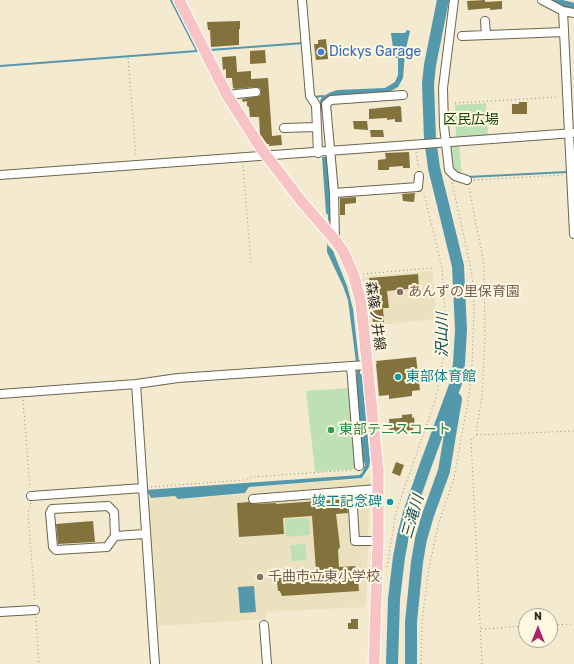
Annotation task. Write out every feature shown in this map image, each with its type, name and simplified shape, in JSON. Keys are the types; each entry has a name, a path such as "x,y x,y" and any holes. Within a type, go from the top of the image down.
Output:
{"main road":[{"name":"森篠ノ井線","path":"179,0 228,95 266,156 302,202 335,240 343,251 354,276 361,303 366,365 378,471 378,541 374,664"}],"street":[{"path":"302,0 310,96 316,105 319,153"},
{"path":"454,0 443,88 445,143 449,170 455,176 467,180"},
{"path":"542,0 563,11 574,13"},
{"path":"563,11 568,97 572,133 571,175 574,234"},
{"path":"485,21 486,35"},
{"path":"462,36 564,32"},
{"path":"228,95 256,92"},
{"path":"335,240 334,193 326,104 331,100 403,95"},
{"path":"284,128 317,126"},
{"path":"0,175 242,157 319,153 572,133"},
{"path":"334,193 421,189 419,176"},
{"path":"0,394 136,384 178,378 366,365"},
{"path":"350,366 359,466"},
{"path":"136,384 155,664"},
{"path":"31,496 143,488"},
{"path":"253,499 378,489"},
{"path":"352,492 355,541 378,541"},
{"path":"116,536 114,512 108,506 52,509 50,513 53,547 56,550 107,547 116,536 146,534"},
{"path":"0,612 35,610"},
{"path":"264,624 267,664"}],"path":[{"path":"128,58 136,165"},
{"path":"455,103 568,97"},
{"path":"416,145 419,176"},
{"path":"242,157 251,263"},
{"path":"421,664 422,621 429,568 439,522 454,478 469,396 472,365 474,308 473,284 449,170"},
{"path":"477,435 477,425 482,396 485,340 484,264 467,180 571,175"},
{"path":"386,573 396,512 436,398 444,355 445,311 442,268 421,189"},
{"path":"354,276 432,268"},
{"path":"23,393 31,496 31,504 28,513 39,664"},
{"path":"482,664 471,440 477,435 574,431"},
{"path":"143,488 244,480 252,477 356,470 359,466"},
{"path":"558,625 574,624"},
{"path":"480,628 518,626"}],"shaded area":[{"name":"あんずの里保育園","path":"433,271 436,319 371,326 369,304 362,277"},
{"name":"千曲市立東小学校","path":"367,476 370,479 368,536 372,536 371,546 368,547 366,607 266,612 265,619 158,626 146,499 175,496 178,499 246,494 250,487 362,479"}],"green space":[{"name":"区民広場","path":"486,103 488,136 456,137 455,105"},
{"path":"451,146 459,146 462,177 453,169"},
{"name":"東部テニスコート","path":"349,388 355,469 315,472 306,391"},
{"path":"309,518 310,535 286,537 285,519"},
{"path":"305,544 307,560 292,561 290,545"}],"water":[{"path":"407,30 410,31 405,53 403,78 398,87 387,93 332,98 324,111 317,111 322,97 337,90 385,88 395,82 398,75 398,58 390,58 388,49 393,48 391,33 405,33"},
{"path":"322,157 328,157 333,226 328,220 328,215 326,213"},
{"path":"327,244 333,251 347,286 353,309 359,362 356,362 348,300 327,252"},
{"path":"356,368 360,368 360,374 362,374 370,461 369,467 362,478 249,487 245,493 178,499 175,496 151,498 149,494 146,494 145,490 359,475 362,473 365,465 363,462 354,375 357,374"},
{"path":"254,586 256,612 240,613 238,587"}],"building":[{"path":"485,0 485,2 502,1 502,9 490,10 490,8 468,10 467,1"},
{"path":"240,21 239,45 211,47 210,30 208,30 207,22"},
{"name":"Dickys Garage","path":"326,39 328,59 316,60 314,44 318,44 318,40"},
{"path":"265,50 266,63 250,64 250,51"},
{"path":"236,56 237,72 251,71 251,79 268,78 272,136 281,135 282,145 269,146 269,144 267,144 260,134 259,117 250,117 247,101 243,102 242,99 260,96 260,88 235,89 233,88 232,78 226,78 226,69 223,70 222,57"},
{"path":"519,102 527,102 527,114 512,114 512,104 519,104"},
{"path":"401,107 402,122 395,122 395,119 387,120 387,118 369,119 369,109"},
{"path":"353,121 367,121 368,130 354,129"},
{"path":"370,130 383,130 384,137 371,137"},
{"path":"409,152 410,168 403,168 403,166 389,167 389,170 378,170 378,160 386,159 385,153"},
{"path":"415,193 414,202 403,201 402,194"},
{"path":"356,197 356,203 345,204 345,215 340,215 340,198"},
{"path":"418,274 419,288 387,291 389,308 383,308 384,322 373,322 369,278"},
{"name":"東部体育館","path":"416,357 420,390 412,391 412,396 389,399 389,395 379,396 376,361"},
{"path":"412,414 412,418 414,417 415,428 413,428 413,430 390,433 389,419 402,418 402,415"},
{"path":"396,462 404,465 400,476 392,473"},
{"path":"347,499 348,513 336,514 340,547 338,550 339,567 355,566 356,569 357,568 359,591 282,596 280,591 278,591 277,581 279,581 279,574 316,571 312,516 283,518 284,534 239,537 237,503 249,502 253,504 276,504"},
{"path":"93,521 95,542 58,544 56,524"},
{"path":"351,619 358,619 358,629 348,629 348,623 351,623"}],"waterway":[{"path":"0,66 197,51 171,0"},
{"name":"沢山川","path":"392,664 394,599 403,536 409,513 457,380 459,363 461,330 458,266 434,168 430,139 428,84 430,65 443,0"},
{"path":"550,0 562,6 574,9"},
{"path":"210,50 304,43"},
{"path":"314,97 323,96"},
{"path":"468,177 567,172"},
{"name":"三滝川","path":"411,664 411,622 417,562 421,539 428,515 444,471 456,399"}],"place":[{"name":"Dickys Garage","path":"321,52"},
{"name":"あんずの里保育園","path":"400,292"},
{"name":"東部体育館","path":"398,377"},
{"name":"東部テニスコート","path":"331,430"},
{"name":"竣工記念碑","path":"390,502"},
{"name":"千曲市立東小学校","path":"260,577"}]}
